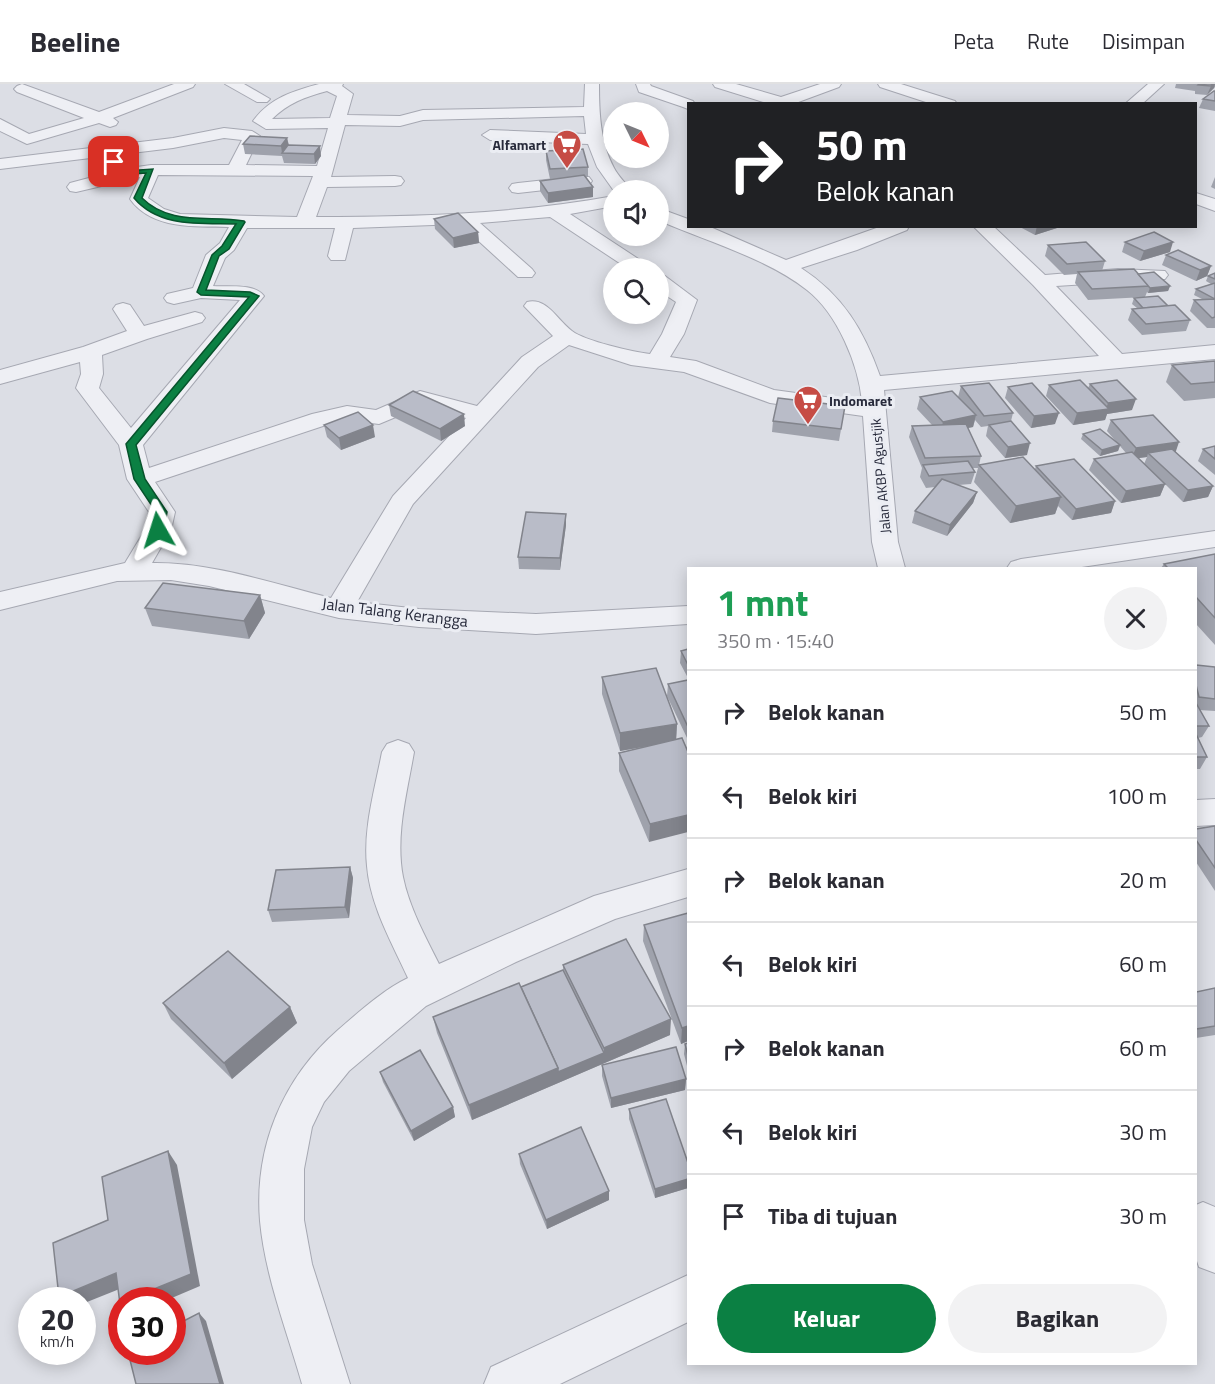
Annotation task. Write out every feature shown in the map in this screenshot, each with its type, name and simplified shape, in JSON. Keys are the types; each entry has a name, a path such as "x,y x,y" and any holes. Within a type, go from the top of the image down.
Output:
{"street":[{"path":"42,84 17,91 102,118 160,145"},
{"path":"0,146 62,132 188,84"},
{"path":"232,84 262,99"},
{"path":"592,84 594,139 614,180"},
{"path":"643,84 644,89 687,105"},
{"path":"720,84 776,102"},
{"path":"736,89 752,84"},
{"path":"782,102 834,84"},
{"path":"885,84 944,102"},
{"path":"1134,102 1157,84"},
{"path":"304,224 322,176 337,121 345,94 334,85 295,95 277,105 261,121 266,124 337,121 397,121 424,115 593,111"},
{"path":"2,127 27,139"},
{"path":"0,164 160,145 227,133 252,136 235,170"},
{"path":"490,135 603,138"},
{"path":"105,151 123,174"},
{"path":"76,188 123,174 151,170 235,170 395,181"},
{"path":"151,170 138,198 147,207 174,219 345,224 465,219 555,212 603,203"},
{"path":"518,188 603,185"},
{"path":"1197,198 1215,206"},
{"path":"555,212 623,258"},
{"name":"Jalan AKBP Agustjik","path":"669,217 687,225"},
{"path":"465,219 525,273"},
{"path":"201,292 216,255 226,248 241,222"},
{"path":"338,256 345,224"},
{"path":"583,232 603,226"},
{"name":"Jalan AKBP Agustjik","path":"695,228 785,267 815,286 830,301 858,345 872,384 885,542 891,567"},
{"path":"785,267 850,246 895,228"},
{"path":"984,228 1040,281 1115,360"},
{"path":"1040,281 1118,275 1158,275"},
{"path":"657,361 673,334 687,300 669,288"},
{"path":"131,444 254,296 201,292 174,298"},
{"path":"534,306 566,337 611,353 688,366 770,396 874,411"},
{"path":"123,309 139,334"},
{"path":"0,377 91,352 139,334 195,318"},
{"path":"339,609 402,501 530,362 566,337"},
{"path":"91,352 92,374 87,388 131,444 140,479 162,512 158,530 134,570"},
{"path":"872,384 1215,352"},
{"path":"140,479 320,419 347,413 379,417 420,398 483,415"},
{"path":"1028,567 1215,539"},
{"name":"Jalan Talang Kerangga","path":"0,601 101,575 134,570 185,572 339,609 430,619 536,624 687,615"},
{"path":"398,752 383,849 384,869 391,895 430,986"},
{"path":"1197,813 1215,812"},
{"path":"326,1384 290,1264 282,1220 283,1169 291,1124 310,1089 335,1058 413,994 503,951 607,907 687,883"},
{"path":"508,1384 687,1298"}],"building":[{"path":"1214,91 1215,101 1203,99"},
{"path":"250,136 287,138 281,146 243,144"},
{"path":"288,145 320,146 314,154 282,153"},
{"path":"583,149 588,167 550,169 546,151"},
{"path":"584,175 593,187 548,193 540,181"},
{"path":"458,213 478,232 453,238 434,219"},
{"path":"1154,232 1173,242 1144,251 1125,242"},
{"path":"1086,242 1105,261 1067,264 1048,245"},
{"path":"1178,250 1211,266 1200,270 1166,255"},
{"path":"1134,269 1149,286 1092,289 1078,272"},
{"path":"1154,272 1170,286 1150,288 1138,274"},
{"path":"1215,283 1215,299 1196,289"},
{"path":"1158,296 1168,306 1143,308 1134,298"},
{"path":"1215,299 1215,317 1212,318 1194,300"},
{"path":"1175,305 1190,320 1146,324 1132,309"},
{"path":"1215,361 1215,382 1191,384 1172,365"},
{"path":"1080,380 1109,409 1077,413 1049,385"},
{"path":"1117,380 1136,399 1108,403 1090,384"},
{"path":"989,383 1013,413 984,416 961,386"},
{"path":"1032,383 1059,413 1034,416 1008,387"},
{"path":"413,391 464,414 440,429 389,405"},
{"path":"952,391 976,415 943,422 920,397"},
{"path":"778,398 845,406 841,429 773,421"},
{"path":"358,412 373,425 339,438 324,425"},
{"path":"1153,415 1179,442 1136,448 1111,420"},
{"path":"1011,421 1030,443 1008,447 989,425"},
{"path":"966,424 981,456 925,458 912,426"},
{"path":"1100,429 1120,445 1102,450 1083,434"},
{"path":"1215,446 1215,459 1203,449"},
{"path":"1172,449 1213,486 1188,490 1148,453"},
{"path":"1132,452 1165,484 1126,491 1094,459"},
{"path":"1023,457 1061,497 1016,506 979,465"},
{"path":"1074,459 1115,501 1076,509 1036,466"},
{"path":"968,461 975,472 929,476 923,465"},
{"path":"942,479 977,492 950,525 915,511"},
{"path":"526,512 566,514 560,558 518,557"},
{"path":"1215,554 1215,618 1197,598 1197,567 1167,567 1164,564"},
{"path":"163,583 260,595 244,621 145,608"},
{"path":"687,649 687,663 681,651"},
{"path":"1197,665 1215,667 1215,699 1199,697"},
{"path":"656,668 677,724 620,733 602,677"},
{"path":"687,680 687,725 668,684"},
{"path":"1197,705 1209,726 1197,726"},
{"path":"1197,736 1207,757 1197,757"},
{"path":"682,738 687,750 687,815 650,824 619,753"},
{"path":"1215,826 1215,868 1197,841 1197,829"},
{"path":"350,867 345,907 268,910 276,870"},
{"path":"687,913 687,1026 682,1028 644,925"},
{"path":"626,939 671,1019 604,1048 563,965"},
{"path":"228,951 290,1007 224,1063 163,1003"},
{"path":"563,970 604,1053 558,1072 521,987"},
{"path":"519,983 558,1068 469,1105 433,1017"},
{"path":"1215,988 1215,1026 1197,1029 1197,992"},
{"path":"676,1047 686,1079 611,1098 602,1065"},
{"path":"420,1050 453,1107 411,1131 380,1072"},
{"path":"666,1099 687,1160 687,1179 655,1189 629,1109"},
{"path":"581,1127 609,1191 546,1220 519,1154"},
{"path":"168,1151 191,1274 159,1287 118,1287 116,1273 83,1287 58,1287 53,1243 108,1220 102,1177"},
{"path":"199,1313 220,1384 136,1384 131,1365 186,1365 186,1320"}],"place":[{"name":"Alfamart","path":"567,170"},
{"name":"Indomaret","path":"808,426"}],"route":[{"path":"114,162 123,174 151,170 138,198 147,207 164,216 180,220 241,222 226,248 217,253 201,292 254,296 131,444 140,479 162,512 158,530"}]}
